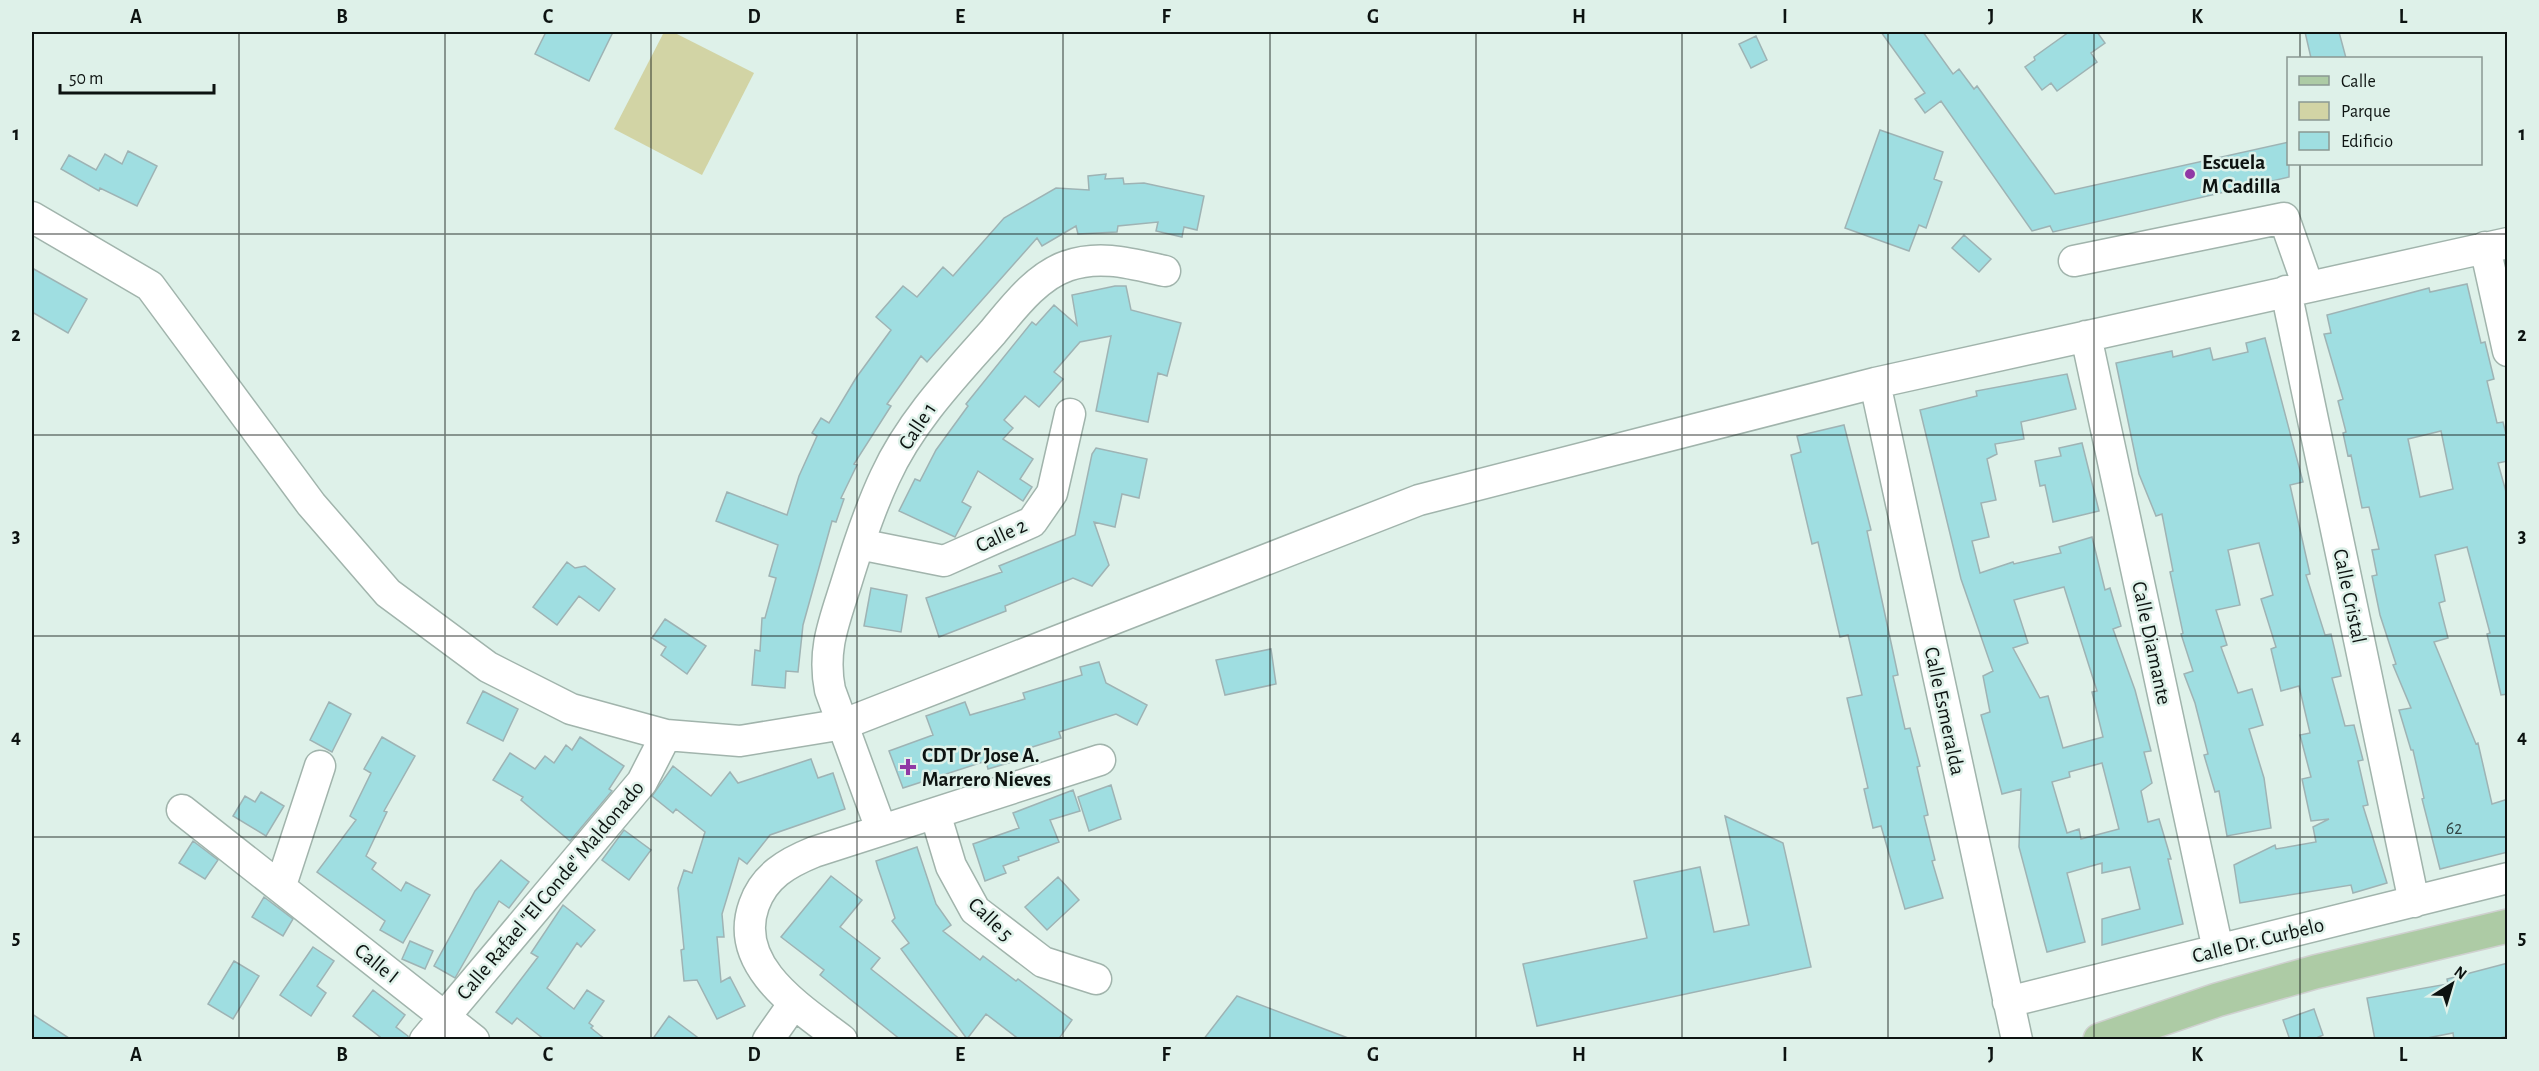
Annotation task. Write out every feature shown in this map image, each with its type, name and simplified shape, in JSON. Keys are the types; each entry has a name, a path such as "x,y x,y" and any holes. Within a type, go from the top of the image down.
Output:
{"main road":[{"path":"2100,1040 2217,1000 2315,972 2508,926"}],"street":[{"path":"32,217 150,286 311,504 388,593 488,667 571,709 666,735 740,741 844,724 1419,500 1875,383 2297,288 2496,245 2508,351"},
{"name":"Calle Cristal","path":"2074,261 2284,218 2414,902"},
{"name":"Calle 1","path":"881,829 830,690 826,667 829,637 859,544 885,476 932,402 1039,282 1065,266 1092,260 1122,261 1165,271"},
{"name":"Calle Diamante","path":"2086,336 2218,950"},
{"name":"Calle Esmeralda","path":"1875,383 2017,1040"},
{"name":"Calle 2","path":"859,544 944,561 1032,522 1052,493 1070,414"},
{"name":"Calle Rafael \"El Conde\" Maldonado","path":"434,1028 642,782 666,735"},
{"path":"842,1040 794,1004 768,974 751,948 748,920 757,897 771,876 792,861 881,829 1100,760"},
{"path":"281,885 320,766"},
{"name":"Calle I","path":"182,810 281,885 434,1028 474,1040"},
{"name":"Calle 5","path":"935,813 951,866 975,910 1043,962 1096,979"},
{"name":"Calle Dr. Curbelo","path":"2008,1002 2508,878"},
{"path":"768,1040 794,1004"}],"green space":[{"path":"664,32 673,32 754,73 702,175 614,129"}],"building":[{"path":"546,32 613,32 589,81 535,54"},
{"path":"1881,32 1923,32 1953,74 1959,69 1974,89 1977,86 2055,194 2287,142 2289,177 2053,232 2050,226 2032,231 1941,101 1925,113 1915,99 1925,93"},
{"path":"2069,32 2097,32 2105,43 2091,53 2097,62 2057,91 2051,83 2042,90 2025,67 2035,60 2034,57"},
{"path":"2305,32 2339,32 2346,57 2311,57"},
{"path":"1756,36 1767,60 1751,68 1739,44"},
{"path":"1880,130 1943,152 1934,179 1942,182 1926,228 1919,225 1909,251 1845,228"},
{"path":"128,151 157,166 137,206 100,188 99,191 61,169 69,155 96,170 105,154 122,164"},
{"path":"1106,174 1105,179 1123,178 1124,184 1144,183 1204,196 1197,230 1184,227 1182,237 1156,231 1158,222 1118,226 1117,232 1078,234 1076,226 1042,246 1037,238 927,362 921,356 887,404 891,406 854,464 857,465 841,498 844,499 836,522 832,521 803,625 798,672 786,671 785,688 752,685 755,650 760,651 762,618 765,618 776,578 769,576 778,545 716,521 727,492 787,515 799,476 817,436 812,433 821,418 829,423 856,378 891,330 876,317 903,286 917,297 943,267 953,276 1004,218 1056,188 1089,190 1088,176"},
{"path":"1964,235 1991,259 1979,272 1952,248"},
{"path":"32,268 87,299 68,333 32,312"},
{"path":"2467,284 2481,343 2485,342 2494,379 2487,381 2497,423 2503,422 2508,442 2508,461 2498,463 2508,499 2508,694 2501,695 2487,634 2490,633 2467,547 2435,555 2445,601 2439,603 2448,638 2434,642 2476,744 2478,743 2492,804 2508,799 2508,852 2440,869 2422,799 2424,798 2413,750 2411,750 2399,710 2411,708 2393,665 2396,664 2380,615 2372,576 2377,575 2372,550 2379,549 2369,507 2362,508 2351,455 2348,456 2343,433 2346,432 2338,401 2343,399 2324,334 2331,333 2327,315 2429,288 2430,292","holes":["2441,431 2453,489 2420,497 2408,439"]},
{"path":"1115,286 1126,286 1131,310 1181,323 1167,376 1158,373 1148,422 1096,411 1111,336 1080,342 1054,372 1063,379 1039,407 1025,396 1004,420 1013,428 1003,439 1033,459 1020,479 1032,487 1023,501 978,471 962,502 971,507 955,537 899,511 915,479 920,481 936,450 968,406 966,404 1032,322 1036,325 1054,305 1077,325 1072,295"},
{"path":"2265,338 2303,482 2290,485 2310,574 2306,575 2325,635 2331,634 2341,676 2332,678 2345,726 2354,725 2363,760 2358,761 2368,805 2363,806 2387,883 2353,893 2351,885 2240,903 2234,865 2275,845 2276,849 2316,842 2313,827 2329,819 2311,821 2302,779 2311,777 2300,735 2310,733 2299,686 2281,691 2271,649 2276,647 2261,599 2273,595 2259,543 2228,550 2240,605 2216,610 2227,645 2221,647 2238,693 2252,689 2263,725 2249,729 2264,778 2271,828 2227,836 2219,791 2215,792 2204,755 2208,754 2195,703 2184,674 2193,671 2181,634 2183,633 2170,572 2173,571 2162,514 2156,516 2139,474 2116,363 2172,351 2173,357 2210,348 2213,360 2248,352 2246,343"},
{"path":"2067,374 2076,409 2021,422 2024,439 1995,444 1997,454 1987,459 1996,500 1981,503 1989,537 1972,541 1980,573 2013,562 2014,564 2061,553 2059,547 2092,537 2105,590 2110,588 2121,626 2113,629 2135,690 2151,751 2144,752 2152,783 2141,791 2148,822 2159,819 2171,859 2168,859 2183,924 2102,945 2102,919 2140,909 2130,867 2102,873 2102,863 2067,873 2085,942 2047,952 2019,847 2021,789 2002,794 1981,715 1990,712 1983,676 1993,671 1961,579 1920,410 1977,396 1976,391","holes":["2064,587 2097,691 2092,692 2103,737 2063,748 2048,696 2040,698 2013,648 2028,643 2014,600","2102,763 2119,829 2081,839 2079,829 2067,833 2052,782 2070,777 2069,772"]},
{"path":"1844,425 1871,530 1867,531 1898,675 1893,676 1905,729 1910,728 1920,766 1917,767 1928,815 1924,816 1935,860 1932,861 1943,898 1905,909 1881,826 1873,828 1864,789 1868,788 1847,698 1862,695 1848,635 1840,637 1818,542 1812,544 1791,455 1801,452 1797,436"},
{"path":"2082,443 2099,511 2053,522 2045,485 2040,486 2035,461 2061,456 2059,448"},
{"path":"1096,448 1147,459 1139,498 1122,494 1115,527 1094,522 1109,565 1092,586 1073,578 1005,606 1006,611 939,637 926,598 1002,572 999,566 1075,535 1092,454"},
{"path":"567,562 575,568 585,566 615,589 599,611 579,596 557,625 533,607"},
{"path":"871,588 907,595 901,632 864,626"},
{"path":"665,619 706,646 687,674 661,655 666,647 652,638"},
{"path":"1271,649 1276,684 1225,695 1216,660"},
{"path":"1099,662 1106,683 1147,705 1137,725 1116,714 1059,732 1061,738 1026,749 1029,757 988,769 986,761 903,788 889,751 933,735 926,716 965,702 970,715 1025,699 1023,693 1082,675 1080,667"},
{"path":"483,691 518,709 503,741 467,723"},
{"path":"329,702 351,714 332,752 310,740"},
{"path":"382,737 415,756 384,811 387,812 366,856 376,863 372,869 401,891 406,882 430,895 403,943 380,930 385,921 317,872 356,820 350,816 371,773 364,769"},
{"path":"580,737 624,766 609,789 612,791 570,841 521,800 523,797 493,780 510,753 535,769 545,756 554,763 566,745 572,750"},
{"path":"811,759 818,778 833,773 845,809 770,835 747,864 739,858 722,914 724,937 717,937 721,982 730,977 745,1006 717,1019 697,980 684,981 681,950 684,949 678,888 684,870 692,873 705,832 676,809 673,813 652,796 673,766 711,796 730,772 738,783"},
{"path":"1111,785 1121,819 1089,831 1078,797"},
{"path":"1073,790 1080,811 1050,820 1059,842 1018,857 1019,860 1003,866 1006,873 985,881 973,844 1019,828 1013,813"},
{"path":"261,792 284,806 266,836 233,816 245,796 255,802"},
{"path":"1725,816 1783,843 1811,967 1537,1026 1523,964 1647,938 1634,881 1700,867 1714,932 1749,925"},
{"path":"624,830 651,850 629,880 602,860"},
{"path":"193,841 218,860 205,879 179,863"},
{"path":"917,847 936,904 951,925 943,931 980,960 983,956 1016,981 1018,979 1072,1020 1058,1040 1020,1040 986,1014 967,1039 901,949 909,943 892,921 895,918 876,861"},
{"path":"501,860 529,882 509,908 499,901 455,978 434,966 475,891"},
{"path":"831,876 862,900 840,927 880,958 871,969 961,1040 901,1040 820,975 824,970 781,937"},
{"path":"1058,877 1079,900 1047,930 1025,907"},
{"path":"264,897 293,919 283,936 252,917"},
{"path":"563,905 595,930 581,947 577,943 547,988 574,1009 587,990 604,1001 589,1023 593,1026 591,1028 606,1040 545,1040 517,1018 512,1024 496,1012 538,957 531,953"},
{"path":"410,941 433,951 425,969 402,959"},
{"path":"313,947 334,961 317,986 326,993 311,1016 280,995"},
{"path":"234,961 259,976 233,1019 208,1004"},
{"path":"2508,963 2508,1036 2492,1040 2454,1040 2453,1033 2417,1040 2375,1040 2367,998 2448,984 2447,979"},
{"path":"373,990 405,1015 396,1027 408,1036 408,1040 384,1040 353,1016"},
{"path":"1237,996 1348,1038 1347,1040 1203,1040"},
{"path":"2314,1009 2323,1035 2312,1040 2290,1040 2283,1020"},
{"path":"32,1014 72,1040 32,1040"},
{"path":"669,1016 701,1040 652,1040"}],"place":[{"name":"Escuela M Cadilla","path":"2190,174"},
{"name":"CDT Dr Jose A. Marrero Nieves","path":"908,767"}]}
